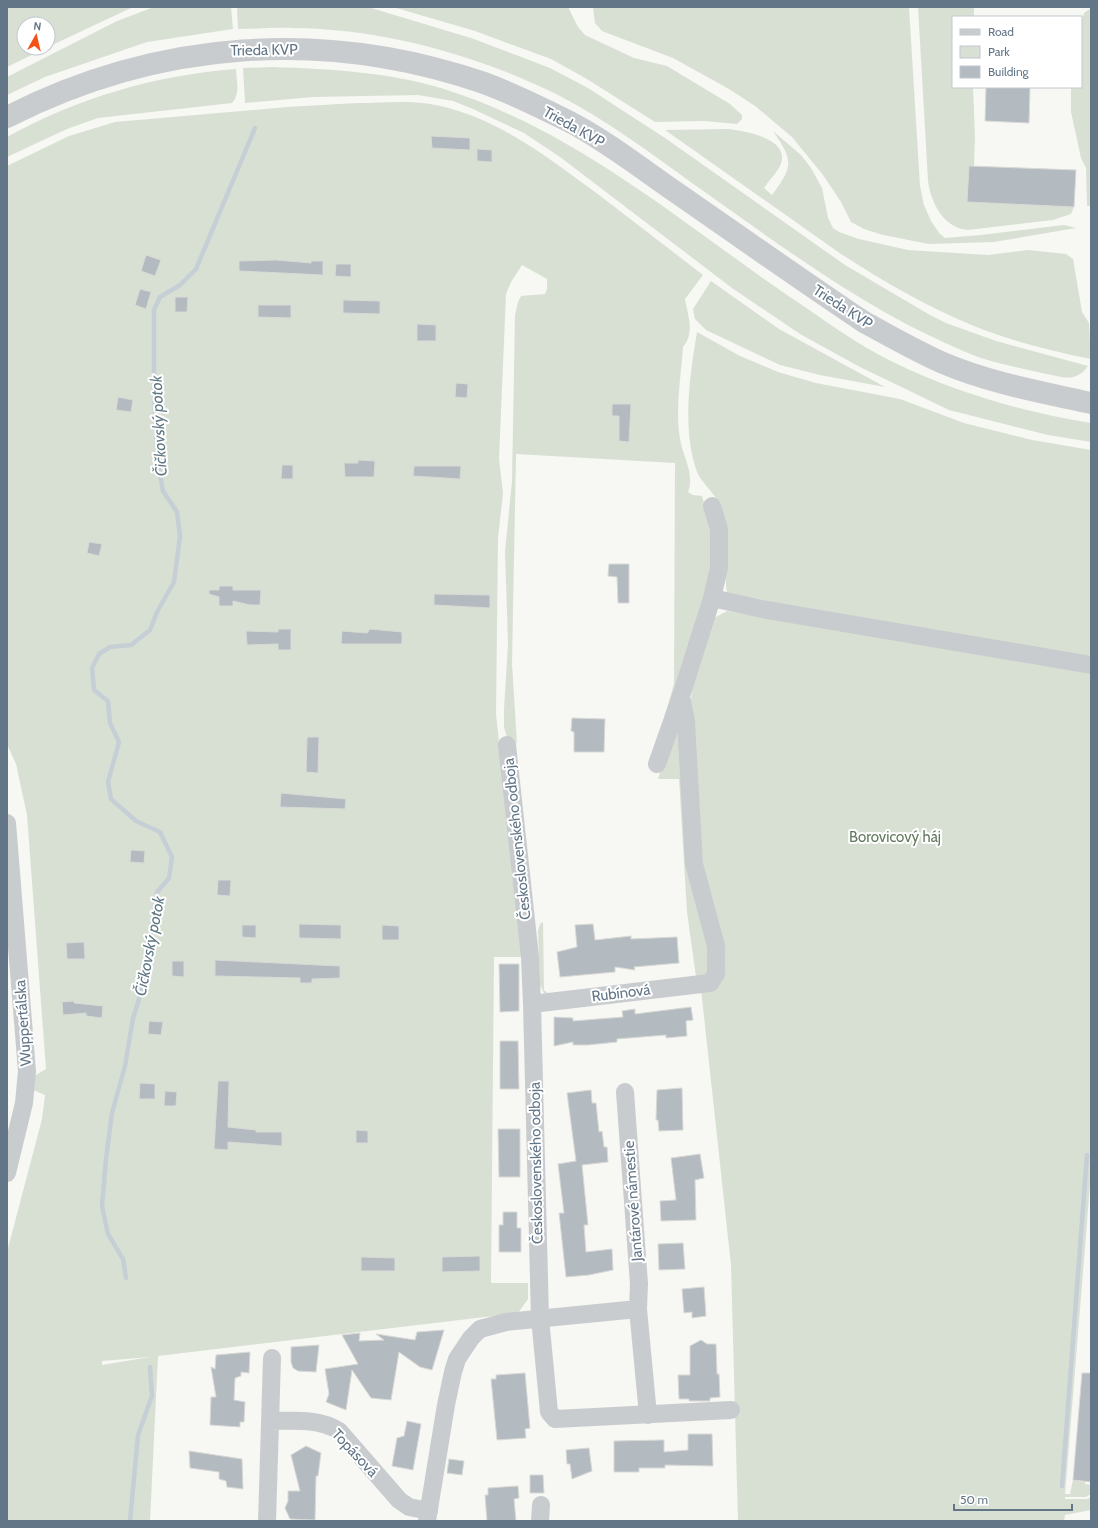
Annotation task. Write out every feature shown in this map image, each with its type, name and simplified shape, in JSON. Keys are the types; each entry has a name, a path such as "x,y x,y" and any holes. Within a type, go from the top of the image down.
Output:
{"street":[{"name":"Trieda KVP","path":"7,117 49,97 91,80 138,66 217,52 262,48 294,49 377,56 420,65 478,81 515,95 572,124 618,152 818,292 864,322 907,346 943,363 998,382 1091,403"},
{"path":"657,764 681,696 712,598 720,558 719,529 712,506"},
{"path":"712,598 762,609 1091,665"},
{"name":"Rubínová","path":"532,1004 710,982 716,974 716,946 694,864 686,721 681,696"},
{"name":"Československého odboja","path":"507,744 530,957 540,1318"},
{"name":"Wuppertálska","path":"7,823 27,1071 24,1103 7,1173"},
{"name":"Jantárové námestie","path":"625,1092 639,1284 638,1309 648,1415"},
{"path":"428,1516 446,1406 455,1365 463,1349 480,1329 493,1324 540,1318 638,1309"},
{"path":"540,1318 549,1412 555,1419 731,1410"},
{"path":"267,1521 272,1358"},
{"name":"Topásová","path":"270,1421 322,1423 331,1426 339,1431 399,1500 409,1507 428,1516"}],"green space":[{"path":"7,7 133,7 56,43 56,16 16,16 16,56 30,56 7,67"},
{"path":"154,7 231,7 233,29 147,42 45,77 7,95 7,77 48,56 56,56 56,52 117,21"},
{"path":"237,7 368,7 474,39 550,68 588,88 665,138 845,265 930,315 946,323 996,341 1088,366 1083,372 1076,376 1069,378 1061,377 981,358 910,326 825,276 798,258 610,125 575,104 527,81 463,56 395,39 361,33 327,30 286,28 238,29"},
{"path":"393,7 568,7 578,27 585,35 634,58 667,66 730,104 742,115 742,119 737,124 704,121 655,122 587,79 551,59 475,31"},
{"path":"593,7 909,7 920,186 924,205 931,221 939,233 945,238 1064,225 1076,228 994,242 929,244 883,235 864,229 851,222 841,202 823,175 792,137 755,106 729,89 673,58 602,31 595,23"},
{"path":"918,7 974,7 974,16 952,16 952,88 973,88 975,136 974,166 969,166 967,202 1074,207 1071,214 1053,220 968,230 959,228 952,224 940,213 932,197 928,181"},
{"path":"1091,8 1091,206 1087,206 1086,168 1081,158 1071,112 1071,88 1082,88 1082,20 1084,13"},
{"path":"273,67 338,70 381,75 423,83 444,89 492,107 537,128 581,152 664,207 853,340 881,356 918,374 991,400 1040,413 1091,423 1091,442 1048,435 949,410 860,367 800,334 732,288 560,157 524,133 473,109 453,101 418,95 313,97 245,103 243,68"},
{"path":"236,69 237,91 235,99 232,103 98,118 67,129 7,157 7,137 34,123 89,100 147,83 206,72"},
{"path":"412,102 430,104 477,118 519,139 540,152 599,195 703,275 685,299 690,330 687,342 683,347 678,416 681,446 688,466 690,479 688,492 693,495 702,496 714,537 712,575 651,763 674,684 675,463 516,454 512,663 517,744 513,738 507,738 504,727 508,644 505,552 512,481 515,315 521,296 545,294 547,289 547,279 522,265 511,282 506,294 499,459 503,493 498,538 496,714 522,957 494,957 491,1283 528,1283 528,1299 518,1313 158,1356 150,1521 7,1521 7,1252 42,1119 45,1095 33,1090 34,1076 46,1069 27,815 16,764 7,744 7,166 69,136 115,122 287,107","holes":["150,1357 102,1365 102,1361"]},
{"path":"728,129 766,138 774,143 780,150 782,158 779,168 764,188 772,195 784,177 788,163 784,149 773,131 801,155 811,168 822,188 828,218 833,228 839,232 859,239 908,250 988,255 1028,250 1066,254 1073,259 1082,312 1089,323 1091,359 1047,349 1002,336 957,319 922,302 889,284 841,254 665,130"},
{"path":"711,281 779,329 885,387 820,375 780,365 706,330 695,319 693,309"},
{"path":"697,332 740,356 778,372 816,383 900,399 964,423 1032,440 1091,450 1091,659 736,597 727,592 727,549 719,502 698,474 689,436 688,418 690,383"},
{"name":"Borovicový háj","path":"727,611 1091,673 1091,1173 1065,1494 1070,1494 1073,1480 1085,1482 1085,1484 1091,1485 1091,1494 1086,1497 1065,1497 1065,1499 1087,1499 1091,1497 1091,1510 1065,1515 1064,1521 738,1521 731,1265 701,989 713,986 700,868 691,700 692,689 714,618"},
{"path":"676,718 710,937 709,976 696,977 687,912 679,779 658,779"},
{"path":"543,922 544,990 550,995 544,993 540,985 538,931 540,924"}],"building":[{"path":"986,88 1030,88 1029,123 985,121"},
{"path":"431,136 470,138 470,150 432,148"},
{"path":"477,149 492,150 492,162 477,161"},
{"path":"969,166 1076,170 1074,207 967,202"},
{"path":"146,255 161,260 155,276 141,271"},
{"path":"276,260 311,263 311,261 323,261 323,275 239,271 239,261"},
{"path":"336,264 351,264 351,277 335,276"},
{"path":"140,289 151,292 146,309 135,305"},
{"path":"175,297 188,297 187,312 175,312"},
{"path":"343,300 380,301 380,314 343,313"},
{"path":"258,305 291,305 291,318 258,317"},
{"path":"417,324 436,325 436,341 417,341"},
{"path":"456,383 468,384 467,398 455,397"},
{"path":"118,397 133,400 131,412 116,410"},
{"path":"612,404 631,404 629,442 619,441 619,416 612,416"},
{"path":"358,460 375,461 374,477 345,477 344,463 358,463"},
{"path":"282,465 293,465 293,479 281,479"},
{"path":"414,466 461,466 460,479 413,476"},
{"path":"89,542 102,544 99,556 87,553"},
{"path":"609,564 629,564 629,603 618,603 617,577 608,576"},
{"path":"219,586 233,586 233,590 261,590 260,605 250,605 233,601 233,606 219,606 219,597 209,594 209,590 219,590"},
{"path":"434,594 490,595 490,608 434,605"},
{"path":"278,629 291,629 291,650 278,650 278,644 247,645 246,631 278,632"},
{"path":"370,629 402,632 402,644 341,644 342,631 367,633"},
{"path":"572,718 605,719 604,752 574,752 574,732 571,731"},
{"path":"307,737 319,737 318,773 306,772"},
{"path":"281,793 346,799 345,809 280,807"},
{"path":"131,850 145,851 144,863 130,862"},
{"path":"218,880 231,880 230,896 217,895"},
{"path":"299,924 341,925 341,939 299,938"},
{"path":"593,924 595,940 631,936 631,939 677,937 679,963 634,967 635,970 615,967 615,972 560,977 557,952 577,947 575,925"},
{"path":"242,925 256,925 256,938 242,937"},
{"path":"382,925 399,926 399,940 382,940"},
{"path":"84,942 85,959 67,959 66,943"},
{"path":"215,960 340,966 340,978 312,979 312,983 300,983 300,978 215,976"},
{"path":"172,961 184,961 184,977 172,976"},
{"path":"499,964 519,964 519,1011 500,1012"},
{"path":"74,1001 74,1003 103,1006 102,1018 86,1016 86,1013 63,1015 62,1002"},
{"path":"691,1007 693,1020 686,1021 687,1036 666,1038 666,1035 617,1039 617,1042 588,1045 573,1045 573,1042 554,1046 554,1017 573,1018 573,1021 623,1017 622,1011 635,1009 635,1014"},
{"path":"149,1021 163,1022 161,1035 148,1034"},
{"path":"500,1041 518,1041 519,1089 500,1089"},
{"path":"218,1081 229,1081 228,1127 256,1130 256,1132 282,1132 282,1146 228,1142 228,1150 214,1149"},
{"path":"140,1083 155,1084 155,1099 139,1099"},
{"path":"682,1088 683,1130 659,1131 658,1120 656,1120 657,1090"},
{"path":"591,1090 592,1103 596,1103 599,1132 602,1131 604,1147 607,1147 608,1162 582,1165 588,1225 584,1225 586,1252 612,1249 613,1270 589,1275 566,1277 559,1213 564,1213 558,1164 576,1161 567,1093"},
{"path":"165,1091 177,1092 176,1106 164,1106"},
{"path":"498,1129 520,1129 520,1177 499,1177"},
{"path":"356,1130 368,1131 368,1143 356,1143"},
{"path":"700,1154 704,1178 695,1180 696,1220 661,1221 660,1201 676,1200 671,1158"},
{"path":"503,1212 517,1212 517,1228 521,1228 521,1252 499,1252 499,1225 503,1225"},
{"path":"683,1243 685,1269 659,1270 658,1244"},
{"path":"480,1256 480,1271 442,1272 442,1257"},
{"path":"361,1257 395,1258 395,1271 361,1271"},
{"path":"704,1287 706,1316 692,1318 692,1312 684,1313 682,1289"},
{"path":"444,1330 432,1370 420,1367 399,1352 391,1400 371,1398 352,1370 346,1410 326,1402 329,1394 325,1369 358,1364 342,1335 360,1333 359,1341 384,1340 376,1334 415,1340 417,1332"},
{"path":"701,1340 707,1344 716,1344 717,1374 719,1374 720,1397 710,1398 710,1401 689,1401 689,1399 679,1399 678,1375 690,1375 690,1346"},
{"path":"319,1345 316,1372 298,1371 293,1368 291,1362 291,1347"},
{"path":"250,1352 249,1373 241,1372 241,1376 235,1378 234,1400 245,1402 244,1422 240,1422 240,1427 210,1425 211,1397 216,1397 211,1367 215,1369 216,1355"},
{"path":"525,1373 530,1428 525,1429 526,1438 497,1440 491,1379 496,1379 496,1375"},
{"path":"1082,1373 1091,1373 1091,1482 1073,1480"},
{"path":"407,1421 421,1424 413,1470 392,1466 397,1438 404,1436"},
{"path":"688,1434 712,1434 713,1466 665,1465 665,1468 639,1468 639,1472 614,1472 614,1441 664,1440 664,1452 688,1450"},
{"path":"306,1446 321,1453 318,1476 316,1476 315,1520 290,1519 285,1508 288,1501 288,1491 300,1491 291,1455"},
{"path":"589,1448 592,1471 572,1479 570,1464 567,1464 566,1450"},
{"path":"189,1451 242,1459 243,1489 227,1487 226,1481 219,1479 219,1472 190,1468"},
{"path":"449,1459 464,1461 462,1475 447,1473"},
{"path":"530,1475 543,1475 544,1493 530,1493"},
{"path":"518,1486 519,1498 514,1499 516,1521 487,1521 485,1495 488,1495 488,1488"}],"waterway":[{"name":"Čičkovský potok","path":"126,1278 123,1259 108,1234 102,1206 106,1159 112,1113 125,1066 133,1018 142,990 157,892 169,878 172,857 160,832 136,821 111,799 108,782 119,742 110,723 108,701 94,690 92,668 99,654 110,647 131,645 150,630 157,612 174,582 180,536 177,512 163,491 158,463 154,395 154,310 160,297 180,285 196,269 255,128"},
{"path":"1062,1486 1087,1155"},
{"name":"Čičkovský potok","path":"130,1521 138,1435 152,1396 150,1367"}]}
